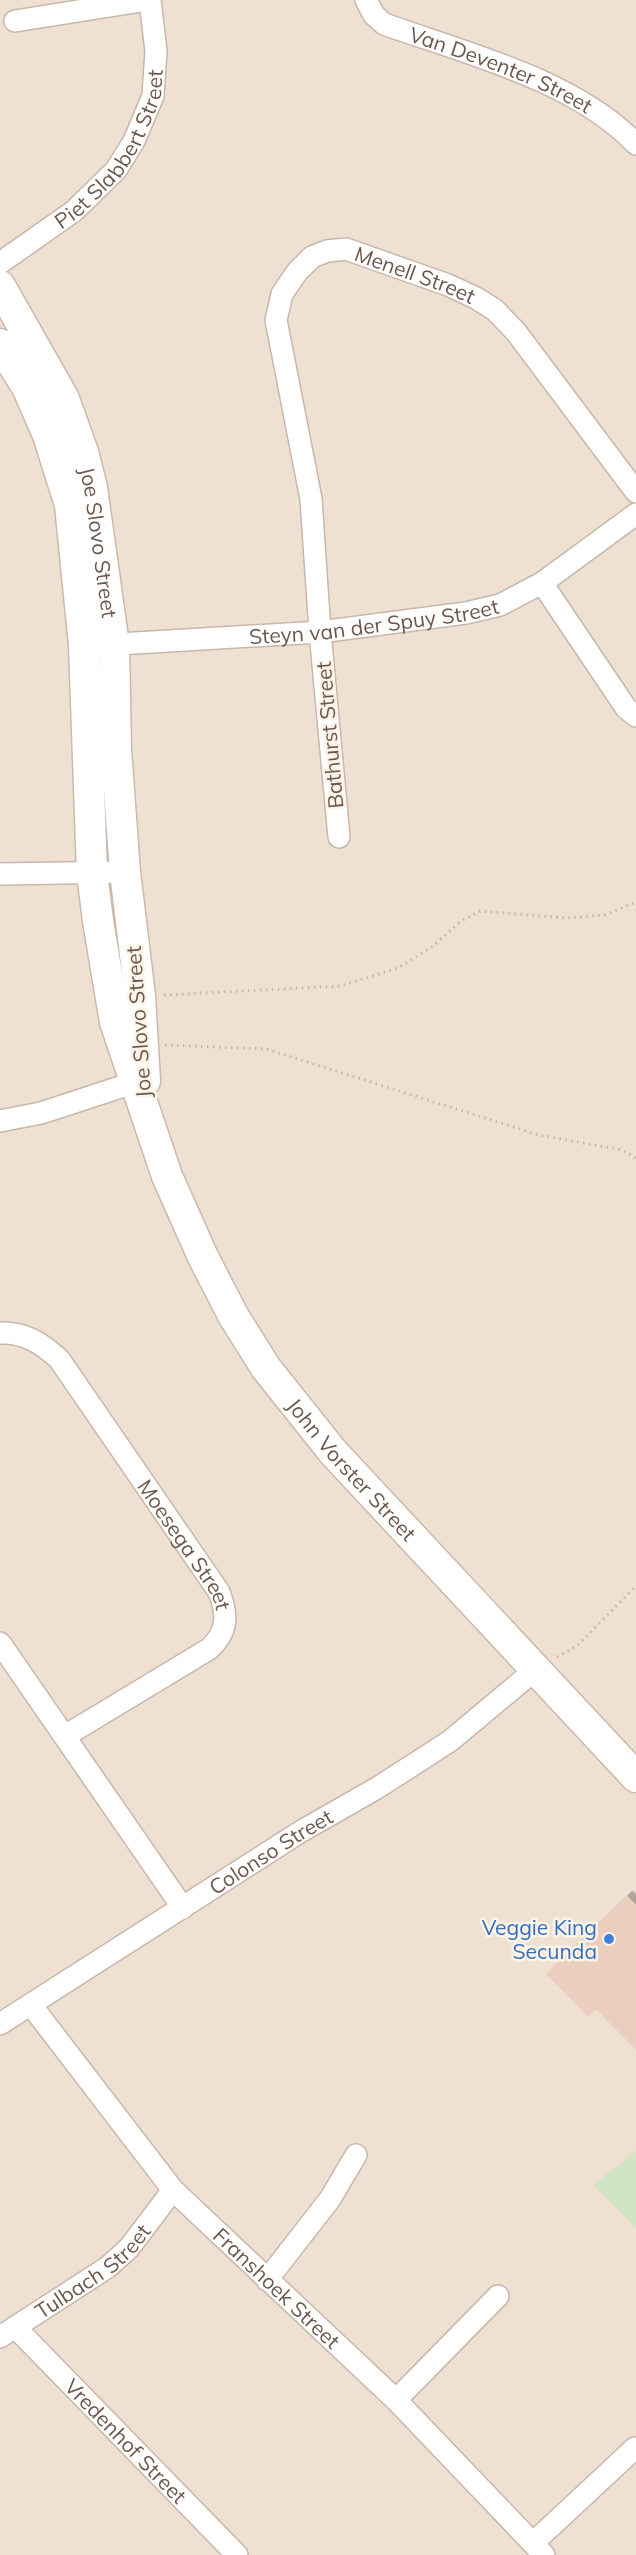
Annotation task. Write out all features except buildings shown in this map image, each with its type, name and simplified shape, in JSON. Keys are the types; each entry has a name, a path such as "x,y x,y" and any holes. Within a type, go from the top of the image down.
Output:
{"street":[{"path":"15,21 149,0"},
{"name":"Piet Slabbert Street","path":"0,263 74,211 116,170 134,141 153,96 156,51 149,0"},
{"name":"Van Deventer Street","path":"366,0 374,15 384,24 546,85 590,107 625,132 636,144"},
{"name":"Menell Street","path":"320,632 311,499 276,320 282,294 297,272 312,257 327,251 346,249 448,285 495,310 516,332 636,492"},
{"name":"Joe Slovo Street","path":"0,286 64,399 83,452 92,488 114,645 116,749 125,872 144,1044 141,1089"},
{"name":"Joe Slovo Street","path":"0,344 27,387 48,435 70,505 84,645 92,873 116,1022 141,1089"},
{"name":"Steyn van der Spuy Street","path":"84,645 320,632 466,614 500,605 542,583 636,514"},
{"path":"542,583 626,708 636,716"},
{"name":"Bathurst Street","path":"320,632 339,837"},
{"path":"0,874 125,872"},
{"path":"0,1120 41,1113 141,1089"},
{"name":"John Vorster Street","path":"141,1089 167,1176 203,1257 234,1317 266,1368 333,1452 636,1777"},
{"name":"Moesega Street","path":"0,1333 21,1335 41,1343 59,1359 219,1592 225,1608 225,1627 219,1640 209,1649 65,1736"},
{"path":"0,1644 183,1908"},
{"name":"Colonso Street","path":"0,2024 300,1832 377,1788 450,1741 535,1670"},
{"name":"Franshoek Street","path":"31,2005 173,2190 396,2400 538,2549"},
{"path":"267,2280 330,2199 356,2155"},
{"name":"Tulbach Street","path":"8,2332 108,2267 129,2248 173,2190"},
{"path":"396,2400 498,2296"},
{"name":"Vredenhof Street","path":"8,2332 237,2555"},
{"path":"538,2549 635,2448"}],"path":[{"path":"140,996 340,986 398,968 433,946 461,921 480,911 566,918 605,915 636,902"},
{"path":"144,1044 266,1049 539,1135 622,1150 636,1158"},
{"path":"535,1670 577,1646 636,1587"}],"shaded area":[{"path":"0,0 636,0 636,2555 0,2555"}],"green space":[{"path":"636,2151 636,2228 593,2185"}],"place":[{"name":"Veggie King Secunda","path":"609,1939"}]}
